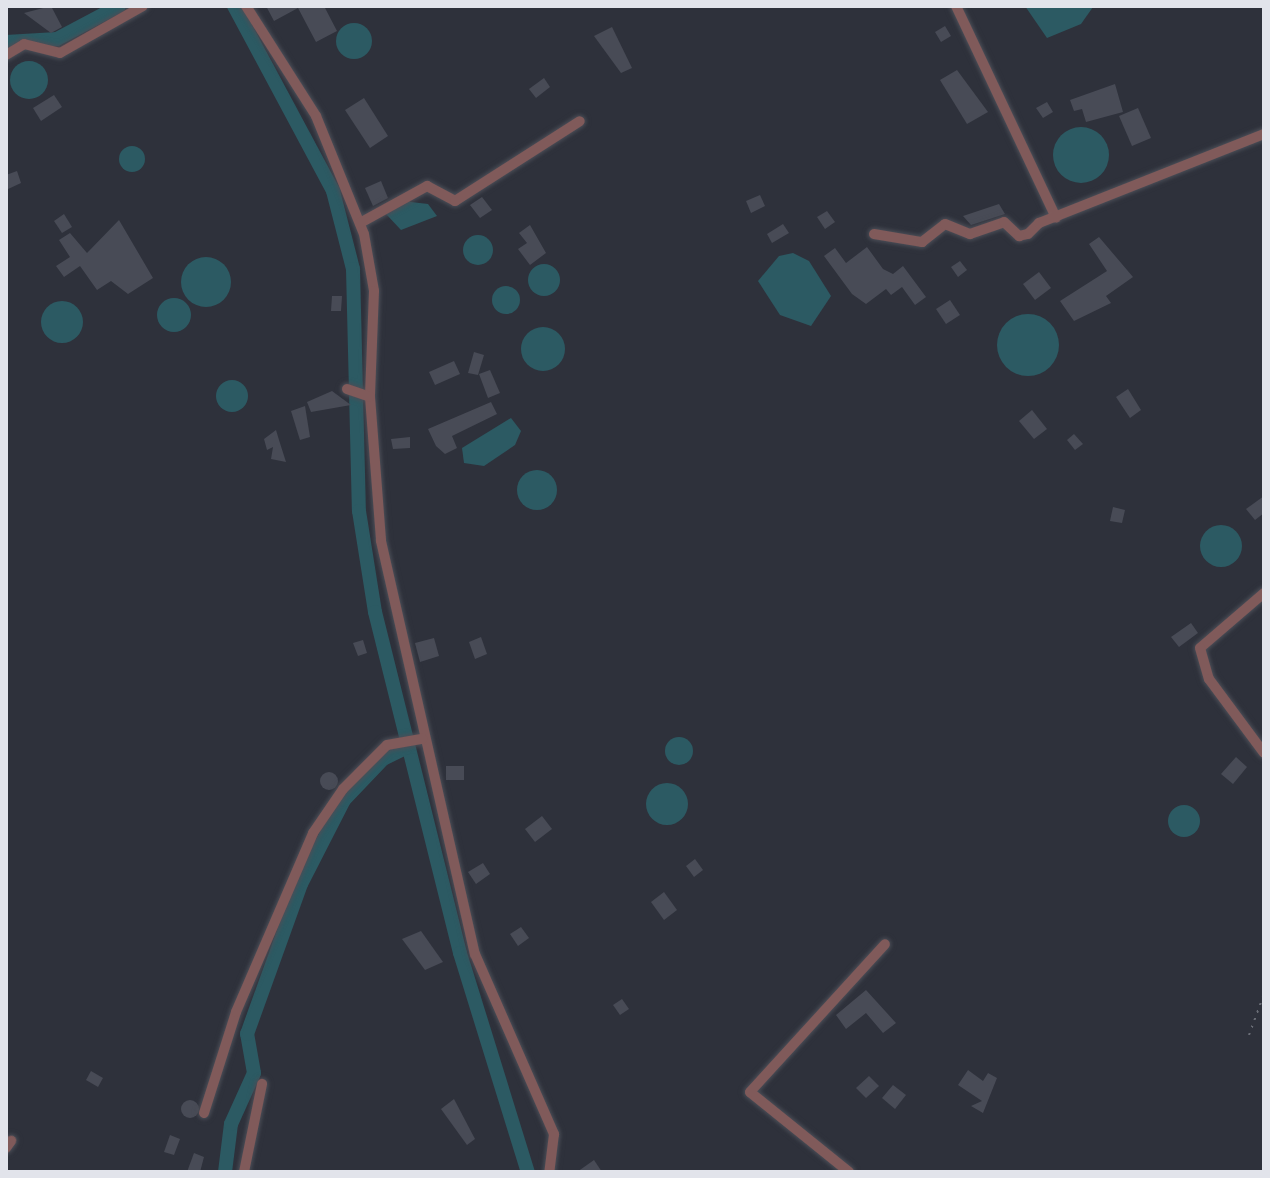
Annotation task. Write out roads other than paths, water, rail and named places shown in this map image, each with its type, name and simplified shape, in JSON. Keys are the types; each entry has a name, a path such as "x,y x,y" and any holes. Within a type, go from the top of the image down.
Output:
{"street":[{"path":"6,55 24,44 60,53 143,6"},
{"path":"246,6 316,116 360,223 374,291 370,397 381,541 422,739 475,954 554,1134 549,1172"},
{"path":"956,6 1056,218"},
{"path":"360,223 427,186 455,201 580,121"},
{"path":"874,234 922,242 945,224 970,234 1004,222 1019,236 1264,134"},
{"path":"347,389 370,397"},
{"path":"1264,593 1200,648 1219,696 1264,753"},
{"path":"204,1113 236,1012 313,833 343,789 387,745 422,739"},
{"path":"849,1172 750,1092 885,944"},
{"path":"244,1172 262,1084"}],"water":[{"path":"1025,6 1093,7 1081,24 1047,38"},
{"path":"354,23 367,28 372,41 367,54 354,59 341,54 336,41 341,28"},
{"path":"29,61 43,66 48,80 43,94 29,99 15,94 10,80 15,66"},
{"path":"1081,127 1101,135 1109,155 1101,175 1081,183 1061,175 1053,155 1061,135"},
{"path":"132,146 141,150 145,159 141,168 132,172 123,168 119,159 123,150"},
{"path":"403,201 428,204 437,216 401,230 386,214"},
{"path":"478,235 488,240 493,250 488,260 478,265 468,260 463,250 468,240"},
{"path":"793,253 809,261 831,296 811,326 780,315 758,281 779,256"},
{"path":"206,257 223,265 231,282 223,299 206,307 189,299 181,282 189,265"},
{"path":"544,264 556,268 560,280 556,292 544,296 532,292 528,280 532,268"},
{"path":"506,286 516,290 520,300 516,310 506,314 496,310 492,300 496,290"},
{"path":"174,298 186,303 191,315 186,327 174,332 162,327 157,315 162,303"},
{"path":"62,301 77,307 83,322 77,337 62,343 47,337 41,322 47,307"},
{"path":"1028,314 1040,316 1050,323 1057,333 1057,357 1050,367 1040,374 1028,376 1016,374 1006,367 999,357 997,345 999,333 1006,323 1016,316"},
{"path":"543,327 558,334 565,349 558,364 543,371 528,364 521,349 528,334"},
{"path":"232,380 243,385 248,396 243,407 232,412 221,407 216,396 221,385"},
{"path":"511,418 521,431 515,445 484,466 464,463 462,448"},
{"path":"537,470 551,476 557,490 551,504 537,510 523,504 517,490 523,476"},
{"path":"1221,525 1236,531 1242,546 1236,561 1221,567 1206,561 1200,546 1206,531"},
{"path":"679,737 689,741 693,751 689,761 679,765 669,761 665,751 669,741"},
{"path":"667,783 682,789 688,804 682,819 667,825 652,819 646,804 652,789"},
{"path":"1184,805 1196,809 1200,821 1196,833 1184,837 1172,833 1168,821 1172,809"}],"waterway":[{"path":"6,42 57,39 119,6"},
{"path":"234,6 333,191 353,269 359,511 375,612 460,953 528,1172"},
{"path":"225,1172 231,1124 254,1073 247,1034 301,884 344,800 383,759 406,748"}]}
